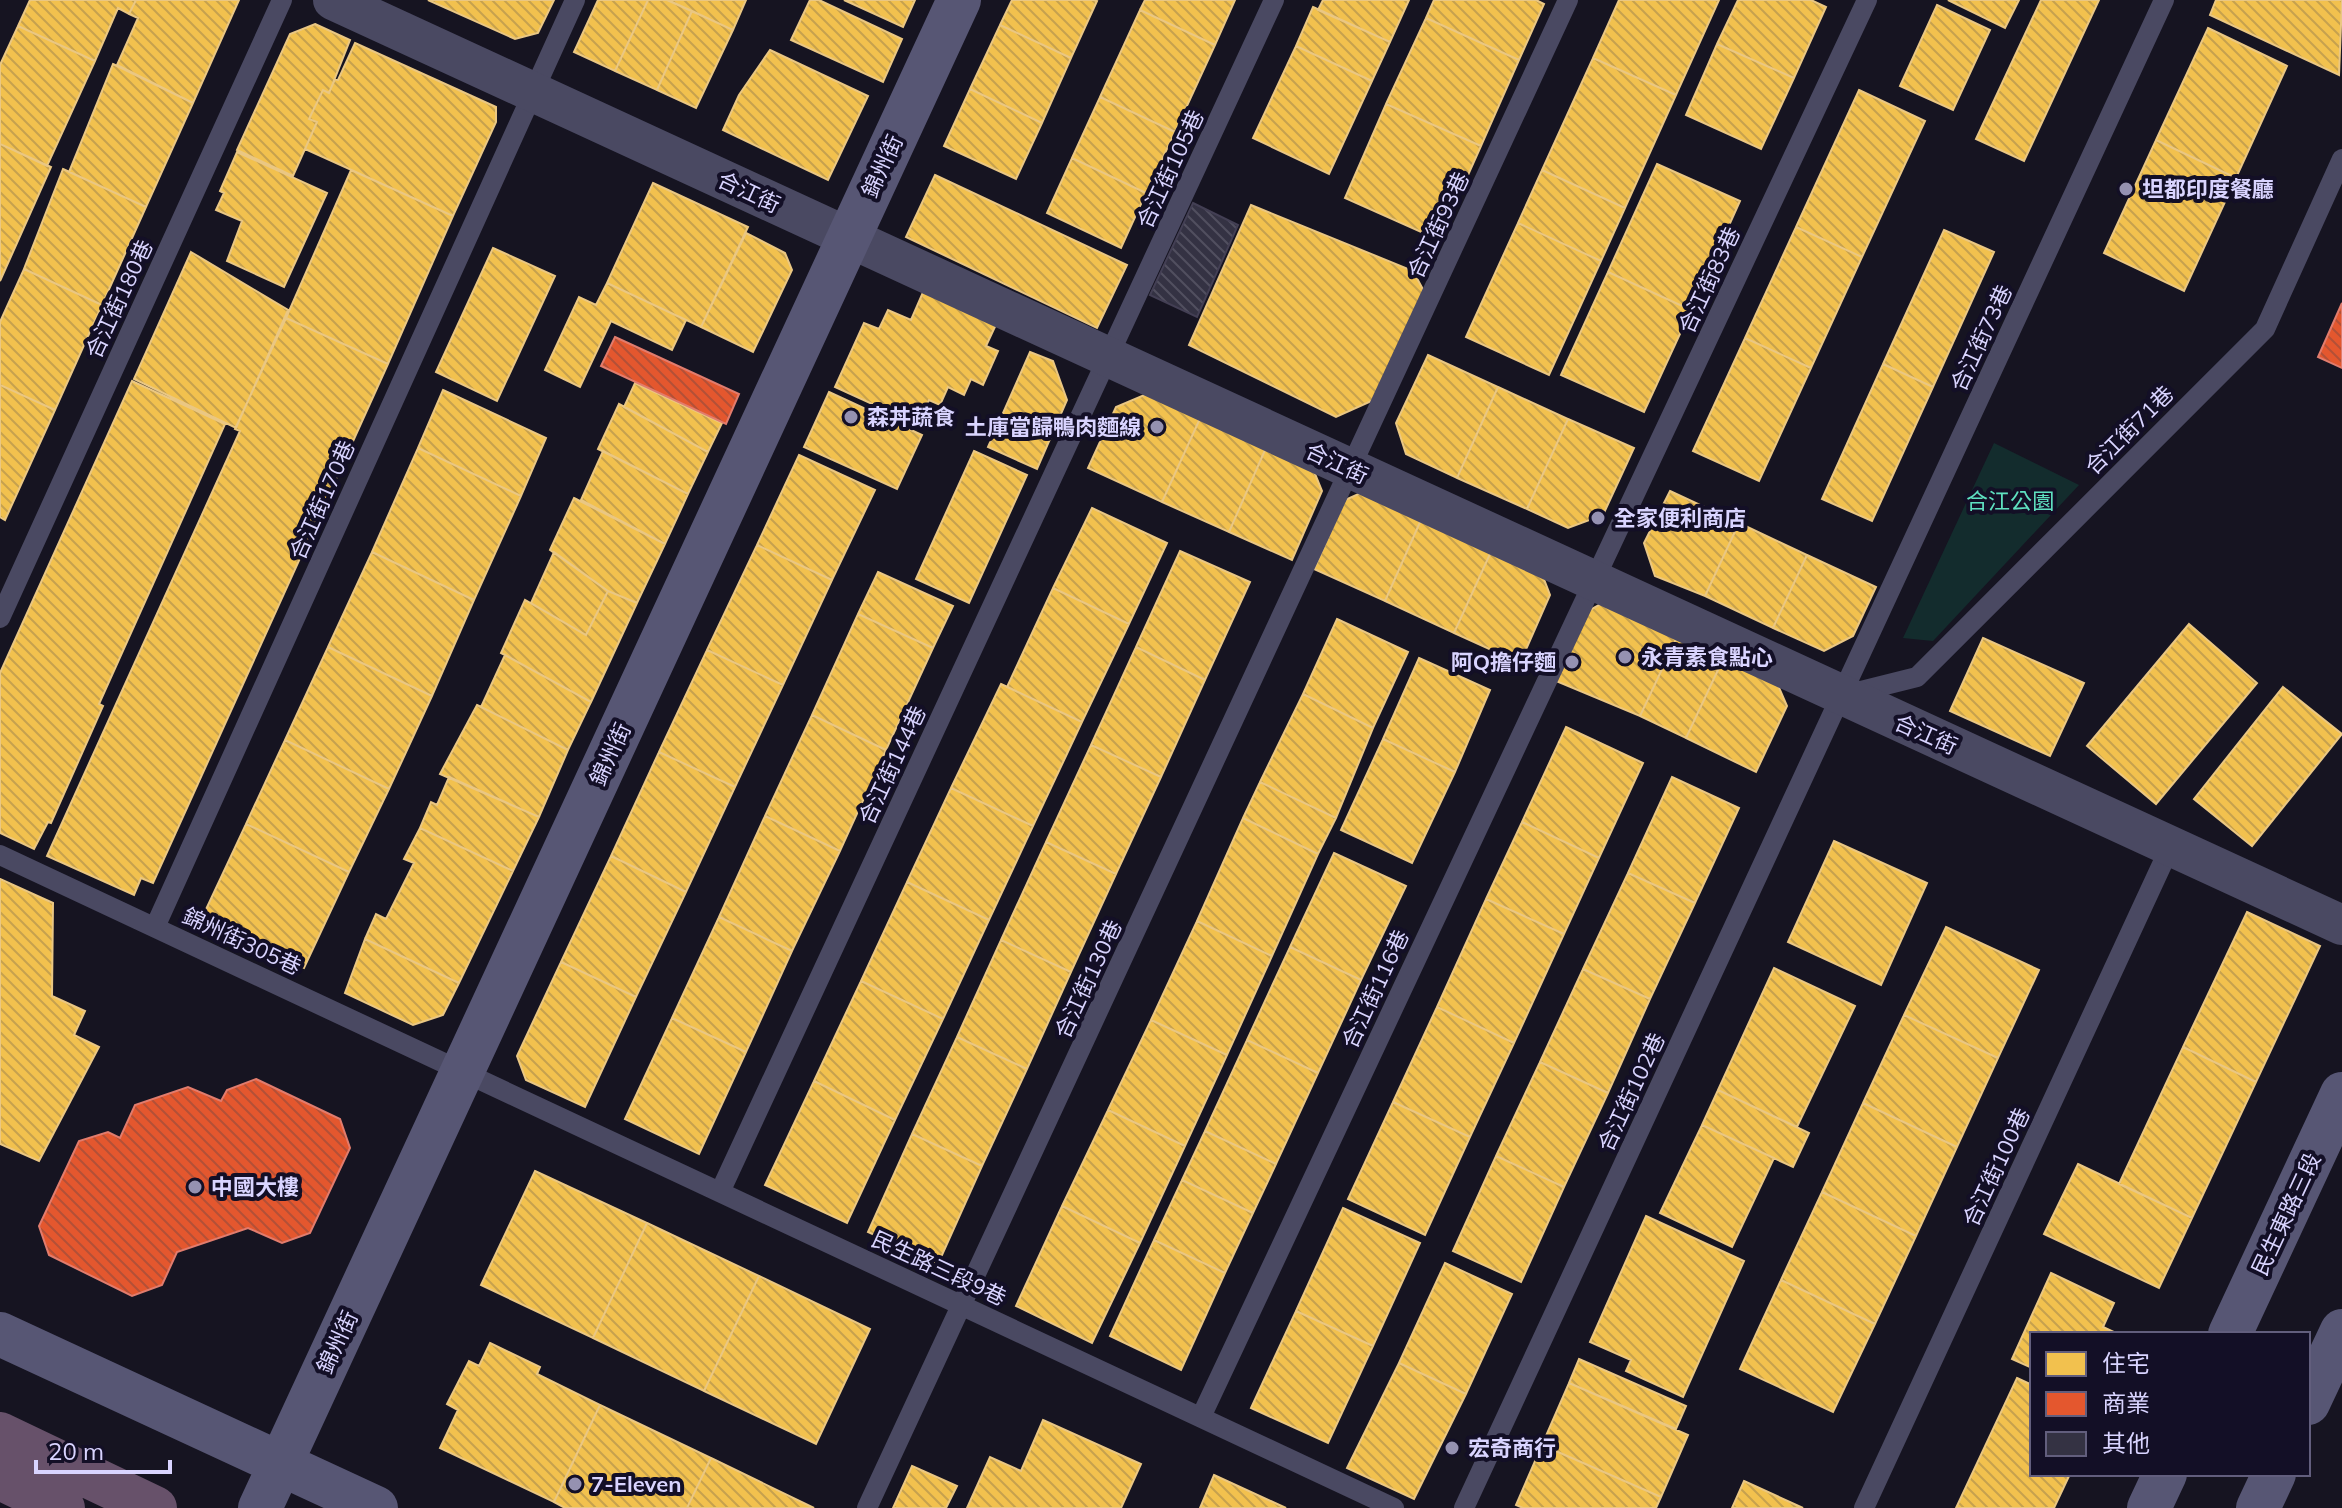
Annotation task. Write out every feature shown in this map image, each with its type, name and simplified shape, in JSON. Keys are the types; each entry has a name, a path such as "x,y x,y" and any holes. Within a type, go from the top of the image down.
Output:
{"highway":[{"path":"0,1434 155,1508"},
{"path":"0,1478 63,1508"}],"street":[{"name":"合江街","path":"333,0 2342,925"},
{"name":"錦州街","path":"260,1508 959,0"},
{"name":"民生東路三段","path":"2231,1332 2342,1094"},
{"path":"2310,1399 2342,1331"},
{"path":"0,1334 376,1508"},
{"path":"2149,1508 2164,1476"},
{"path":"2258,1508 2273,1476"}],"lane":[{"name":"合江街180巷","path":"0,618 282,0"},
{"name":"合江街170巷","path":"155,927 575,0"},
{"name":"合江街105巷","path":"1108,358 1274,0"},
{"name":"合江街93巷","path":"1351,470 1568,0"},
{"name":"合江街83巷","path":"1593,581 1867,0"},
{"name":"合江街73巷","path":"1842,695 2164,0"},
{"name":"合江街71巷","path":"1842,695 1917,677 2265,329 2342,159"},
{"name":"合江街144巷","path":"720,1192 1108,358"},
{"name":"合江街130巷","path":"867,1508 1351,470"},
{"name":"合江街116巷","path":"1201,1417 1593,581"},
{"name":"合江街102巷","path":"1464,1508 1842,695"},
{"name":"合江街100巷","path":"1864,1508 2171,845"},
{"name":"錦州街305巷","path":"0,855 463,1071"},
{"name":"民生路三段9巷","path":"463,1071 1394,1508"}],"green space":[{"name":"合江公園","path":"1994,443 2079,485 1933,641 1903,638"}],"building: 住宅":[{"path":"30,0 136,0 129,14 118,8 95,61 18,26"},
{"path":"136,0 239,0 193,103 117,65 138,18 129,14"},
{"path":"428,0 554,0 538,33 515,39"},
{"path":"598,0 648,0 615,71 574,52"},
{"path":"648,0 668,0 692,11 657,90 615,71"},
{"path":"667,0 746,0 733,30"},
{"path":"810,0 819,0 902,39 883,82 791,40"},
{"path":"844,0 915,0 903,27"},
{"path":"1012,0 1097,1 1071,58 1000,25"},
{"path":"1145,0 1235,0 1215,45 1140,10"},
{"path":"1323,0 1409,0 1390,42 1318,10"},
{"path":"1434,0 1536,0 1544,4 1519,60 1426,18"},
{"path":"1619,0 1719,0 1676,95 1593,58"},
{"path":"1738,0 1811,0 1826,7 1794,78 1717,44"},
{"path":"1948,0 2019,0 2005,28"},
{"path":"2041,0 2099,0 2024,161 1976,139"},
{"path":"2216,0 2342,0 2339,75 2210,15"},
{"path":"1937,5 1990,30 1953,110 1900,86"},
{"path":"1313,7 1390,42 1372,81 1296,46"},
{"path":"1140,10 1215,45 1175,132 1100,97"},
{"path":"692,11 733,30 696,108 657,90"},
{"path":"1426,18 1519,60 1481,146 1386,104"},
{"path":"315,24 350,40 329,93 323,90 309,119 317,122 293,176 237,150 290,34"},
{"path":"1000,25 1071,58 1042,123 970,89"},
{"path":"18,26 95,61 47,166 0,144 0,65"},
{"path":"2208,28 2287,66 2236,178 2156,140"},
{"path":"355,43 496,107 496,122 453,216 305,149 317,122 309,119 323,90 329,93 335,79 338,80"},
{"path":"1717,44 1794,78 1761,149 1686,115"},
{"path":"1296,46 1372,81 1329,174 1253,138"},
{"path":"770,50 868,96 828,180 723,130 739,95"},
{"path":"1593,58 1676,95 1625,208 1542,170"},
{"path":"113,64 193,103 146,207 69,172"},
{"path":"970,89 1042,123 1016,179 944,146"},
{"path":"1859,90 1925,121 1862,257 1796,227"},
{"path":"1100,97 1175,132 1146,193 1072,158"},
{"path":"1386,104 1481,146 1439,240 1345,198"},
{"path":"2156,140 2236,178 2184,291 2104,253"},
{"path":"0,144 51,167 0,281"},
{"path":"237,152 327,193 284,287 227,261 242,221 216,210 224,193 220,191"},
{"path":"1072,158 1146,193 1121,248 1047,213"},
{"path":"1657,164 1740,201 1691,310 1608,272"},
{"path":"63,169 146,207 102,305 24,269"},
{"path":"351,170 453,216 388,364 286,318"},
{"path":"1542,170 1625,208 1601,261 1518,223"},
{"path":"935,175 1127,265 1097,328 906,237"},
{"path":"653,183 748,227 701,327 607,283"},
{"path":"1251,205 1413,271 1425,293 1376,399 1336,417 1189,345"},
{"path":"1518,223 1601,261 1549,375 1466,337"},
{"path":"1796,227 1862,257 1811,368 1745,338"},
{"path":"1944,230 1994,252 1933,387 1883,364"},
{"path":"746,233 785,253 792,270 753,352 701,327"},
{"path":"493,248 555,276 497,401 436,372"},
{"path":"191,252 288,310 236,428 134,379"},
{"path":"24,269 102,305 55,410 0,385 0,322"},
{"path":"1608,272 1691,310 1644,412 1561,375"},
{"path":"607,283 686,320 672,350 611,321 580,387 545,370 579,297 596,305"},
{"path":"927,283 1000,316 986,346 998,351 983,385 971,379 964,395 948,387 940,405 929,400 918,425 835,387 864,323 879,329 888,310 911,320"},
{"path":"286,318 388,364 153,883 141,878 134,895 47,856 240,431 235,429"},
{"path":"1745,338 1811,368 1759,481 1693,451"},
{"path":"1030,352 1053,361 1067,400 1037,469 988,447"},
{"path":"1428,355 1498,387 1457,478 1406,454 1396,423"},
{"path":"1883,364 1933,387 1872,521 1822,499"},
{"path":"132,381 225,424 99,704 103,706 51,823 48,822 34,849 0,833 0,673"},
{"path":"635,383 722,423 708,452 624,407"},
{"path":"0,385 55,410 5,520 0,517"},
{"path":"1498,387 1568,419 1527,509 1457,478"},
{"path":"443,390 546,438 521,496 418,448"},
{"path":"1156,390 1203,412 1162,502 1088,468 1116,407"},
{"path":"829,392 922,435 897,489 804,447"},
{"path":"619,404 708,452 688,494 598,449"},
{"path":"1203,412 1269,441 1229,532 1162,502"},
{"path":"1568,419 1634,448 1603,515 1568,528 1527,509"},
{"path":"1269,441 1309,459 1322,491 1292,560 1229,532"},
{"path":"418,448 521,496 474,600 372,552"},
{"path":"603,451 688,494 665,544 581,500"},
{"path":"974,451 1027,475 969,603 916,579"},
{"path":"799,455 875,490 832,580 757,545"},
{"path":"1374,487 1425,511 1385,601 1314,569 1345,500"},
{"path":"1670,491 1739,523 1705,596 1655,576 1644,543"},
{"path":"574,498 665,544 637,603 608,591 550,550"},
{"path":"1092,508 1167,543 1129,624 1053,588"},
{"path":"1425,511 1495,543 1454,633 1385,601"},
{"path":"1739,523 1807,555 1773,628 1705,596"},
{"path":"1495,543 1537,561 1550,595 1520,663 1454,633"},
{"path":"757,545 832,580 783,685 707,650"},
{"path":"1180,551 1250,582 1205,680 1136,647"},
{"path":"372,552 474,600 432,696 328,647"},
{"path":"554,552 608,591 586,635 531,603"},
{"path":"1807,555 1876,587 1853,636 1824,651 1773,628"},
{"path":"878,572 953,606 933,648 858,614"},
{"path":"1053,588 1129,624 1082,722 1007,687"},
{"path":"608,591 637,603 591,702 501,653 525,600 586,635"},
{"path":"1608,600 1680,631 1640,716 1556,681 1588,611"},
{"path":"858,614 933,648 886,750 812,715"},
{"path":"1337,619 1408,652 1373,728 1303,694"},
{"path":"2189,624 2257,683 2156,804 2087,746"},
{"path":"1680,631 1726,653 1686,738 1640,716"},
{"path":"1983,638 2084,683 2050,756 1950,711"},
{"path":"328,647 432,696 389,789 285,740"},
{"path":"1136,647 1205,680 1161,777 1091,745"},
{"path":"707,650 783,685 735,787 659,752"},
{"path":"1726,653 1774,676 1787,706 1756,772 1686,738"},
{"path":"505,655 591,702 568,750 481,707"},
{"path":"1419,658 1490,690 1455,772 1383,739"},
{"path":"1001,684 1082,722 1033,826 951,788"},
{"path":"2283,687 2342,734 2252,846 2194,799"},
{"path":"1303,694 1373,728 1336,818 1260,782"},
{"path":"477,705 568,750 539,817 440,774"},
{"path":"812,715 886,750 840,851 765,816"},
{"path":"1566,727 1643,763 1599,858 1522,822"},
{"path":"1383,739 1455,772 1412,863 1341,830"},
{"path":"285,740 389,789 349,872 246,824"},
{"path":"1091,745 1161,777 1116,874 1046,842"},
{"path":"659,752 735,787 686,892 611,856"},
{"path":"449,777 539,817 513,871 420,828 431,802 437,805"},
{"path":"1672,777 1739,808 1695,903 1628,873"},
{"path":"1260,782 1336,818 1318,854 1243,818"},
{"path":"951,788 1033,826 989,920 907,882"},
{"path":"765,816 840,851 792,951 719,917"},
{"path":"1243,818 1318,854 1272,956 1197,921"},
{"path":"1522,822 1599,858 1564,934 1486,899"},
{"path":"246,824 349,872 304,968 201,920"},
{"path":"420,828 513,871 459,983 365,939 376,914 386,919 414,863 404,859"},
{"path":"1834,841 1927,883 1881,985 1788,942"},
{"path":"1046,842 1116,874 1071,972 1001,940"},
{"path":"1334,853 1406,886 1361,980 1290,947"},
{"path":"611,856 686,892 636,997 561,962"},
{"path":"1628,873 1695,903 1650,999 1583,969"},
{"path":"0,879 53,903 52,996 85,1011 74,1035 99,1047 39,1161 0,1144"},
{"path":"907,882 989,920 943,1019 861,981"},
{"path":"1486,899 1564,934 1514,1043 1437,1007"},
{"path":"2247,912 2320,946 2256,1082 2183,1047"},
{"path":"719,917 792,951 746,1052 672,1018"},
{"path":"1197,921 1272,956 1227,1055 1151,1020"},
{"path":"1946,927 2039,970 1998,1058 1904,1015"},
{"path":"365,939 459,983 443,1015 413,1025 345,993"},
{"path":"1001,940 1071,972 1027,1069 957,1037"},
{"path":"1290,947 1361,980 1318,1073 1247,1040"},
{"path":"561,962 636,997 585,1107 526,1080 517,1056"},
{"path":"1774,968 1855,1006 1797,1127 1718,1090"},
{"path":"1583,969 1650,999 1608,1093 1540,1062"},
{"path":"861,981 943,1019 895,1120 814,1081"},
{"path":"1437,1007 1514,1043 1470,1137 1393,1102"},
{"path":"1904,1015 1998,1058 1957,1147 1863,1103"},
{"path":"672,1018 746,1052 699,1154 625,1119"},
{"path":"1151,1020 1227,1055 1185,1146 1108,1110"},
{"path":"957,1037 1027,1069 982,1166 912,1134"},
{"path":"1247,1040 1318,1073 1276,1164 1205,1131"},
{"path":"2183,1047 2256,1082 2192,1218 2119,1184"},
{"path":"1540,1062 1608,1093 1564,1187 1496,1156"},
{"path":"814,1081 895,1120 847,1223 765,1185"},
{"path":"1718,1090 1809,1133 1793,1167 1702,1125"},
{"path":"1393,1102 1470,1137 1425,1235 1348,1199"},
{"path":"1863,1103 1957,1147 1916,1236 1822,1192"},
{"path":"1108,1110 1185,1146 1140,1243 1062,1206"},
{"path":"1702,1125 1774,1158 1732,1247 1660,1213"},
{"path":"1205,1131 1276,1164 1253,1213 1182,1180"},
{"path":"912,1134 982,1166 938,1264 868,1232"},
{"path":"1496,1156 1564,1187 1521,1282 1453,1251"},
{"path":"2078,1164 2192,1218 2159,1288 2044,1234"},
{"path":"535,1171 647,1223 593,1338 481,1285"},
{"path":"1182,1180 1253,1213 1225,1273 1154,1240"},
{"path":"1822,1192 1916,1236 1875,1324 1781,1280"},
{"path":"1062,1206 1140,1243 1092,1343 1016,1306"},
{"path":"1343,1208 1420,1243 1373,1346 1296,1311"},
{"path":"1646,1216 1744,1261 1683,1397 1626,1371 1631,1360 1590,1342"},
{"path":"647,1223 759,1276 704,1391 593,1338"},
{"path":"1154,1240 1225,1273 1181,1370 1110,1336"},
{"path":"1445,1263 1512,1294 1466,1394 1399,1363"},
{"path":"2051,1273 2114,1303 2103,1327 2114,1332 2030,1332 2030,1367 2012,1359"},
{"path":"759,1276 870,1329 816,1444 704,1391"},
{"path":"1781,1280 1875,1324 1833,1412 1740,1369"},
{"path":"1296,1311 1373,1346 1328,1443 1251,1408"},
{"path":"490,1343 540,1367 537,1374 600,1405 554,1502 440,1448 458,1410 447,1404 469,1361 479,1366"},
{"path":"1579,1359 1686,1406 1676,1429 1569,1383"},
{"path":"1399,1363 1466,1394 1414,1499 1347,1468"},
{"path":"2017,1378 2030,1384 2030,1476 2069,1476 2054,1508 1956,1508"},
{"path":"1569,1383 1688,1435 1661,1497 1542,1445"},
{"path":"600,1405 711,1458 687,1508 565,1508 554,1502"},
{"path":"1043,1420 1141,1464 1121,1508 967,1508 990,1457 1021,1471"},
{"path":"1542,1445 1661,1497 1656,1508 1523,1508 1516,1505"},
{"path":"711,1458 814,1508 687,1508"},
{"path":"912,1466 957,1486 946,1508 893,1508"},
{"path":"1214,1475 1286,1508 1200,1508"},
{"path":"1744,1481 1803,1508 1732,1508"}],"building: 商業":[{"path":"2342,303 2342,368 2318,357"},
{"path":"615,337 739,394 726,424 601,366"},
{"name":"中國大樓","path":"256,1079 340,1119 350,1148 310,1233 282,1243 248,1228 177,1252 162,1285 132,1296 49,1255 39,1226 79,1141 108,1132 120,1138 135,1105 188,1087 221,1101 227,1090"}],"building: 其他":[{"path":"1193,203 1238,225 1197,317 1150,295"}],"place":[{"name":"坦都印度餐廳","path":"2126,189"},
{"name":"森丼蔬食","path":"851,417"},
{"name":"土庫當歸鴨肉麵線","path":"1157,427"},
{"name":"全家便利商店","path":"1598,518"},
{"name":"永青素食點心","path":"1625,657"},
{"name":"阿Q擔仔麵","path":"1572,662"},
{"name":"中國大樓","path":"195,1187"},
{"name":"宏奇商行","path":"1452,1448"},
{"name":"7-Eleven","path":"575,1484"}]}
